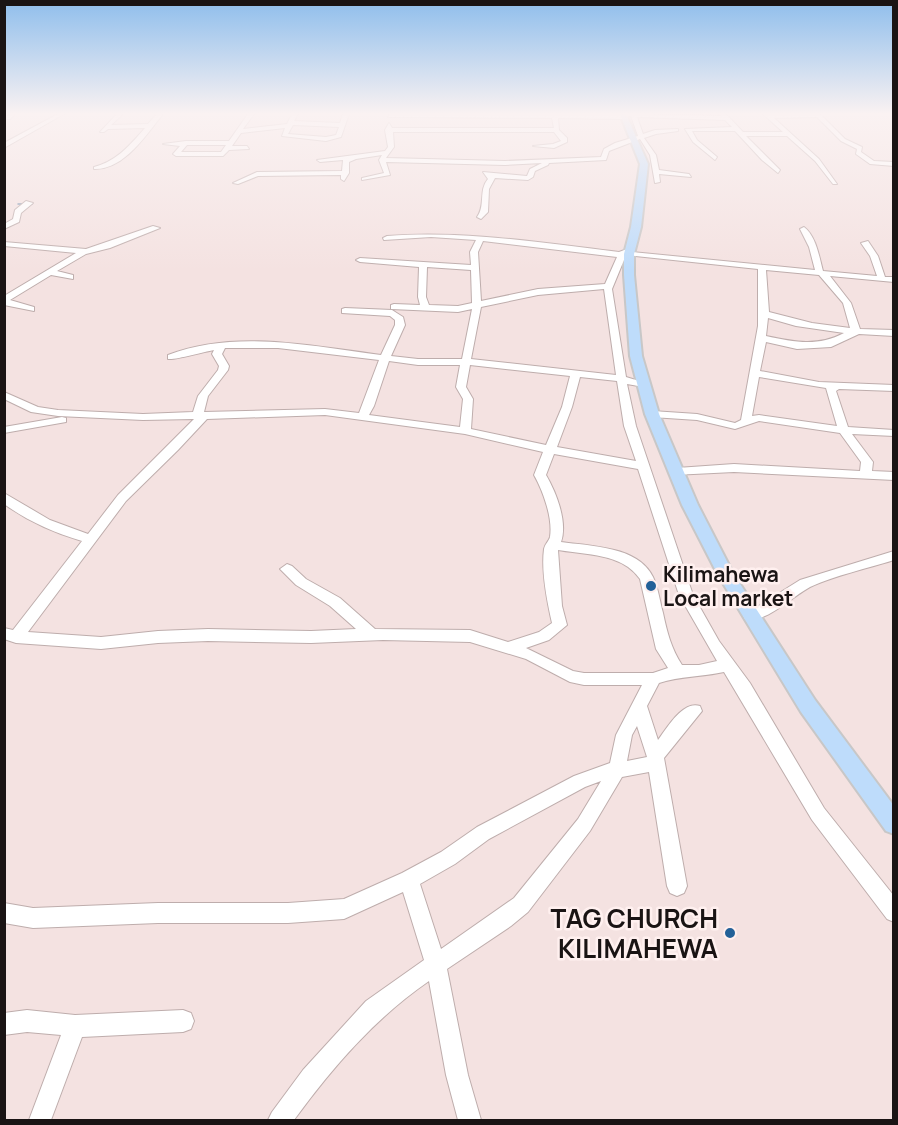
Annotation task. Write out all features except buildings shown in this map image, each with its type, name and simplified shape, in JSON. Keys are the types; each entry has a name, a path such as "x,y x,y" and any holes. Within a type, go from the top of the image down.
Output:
{"main road":[{"path":"644,166 636,228 627,253 636,356 652,414 710,547 750,615 808,706 894,824"}],"street":[{"path":"96,168 104,166"},
{"path":"324,182 343,180 345,166"},
{"path":"364,179 388,174 386,166"},
{"path":"480,166 482,171 490,176 528,178 532,170 540,166"},
{"path":"656,166 657,182"},
{"path":"773,166 778,171"},
{"path":"822,166 835,183"},
{"path":"657,171 689,176"},
{"path":"236,183 257,174 346,173"},
{"path":"481,217 486,210 483,196 486,185 492,179 490,176"},
{"path":"4,227 16,220 18,212 28,204"},
{"path":"4,301 86,251 107,246 156,228"},
{"path":"804,229 813,247 819,272 831,282 842,299 848,303 855,332"},
{"path":"387,238 431,235 481,238 894,280"},
{"path":"465,431 468,399 461,387 468,362 477,305 474,252 481,238"},
{"path":"865,243 874,256 882,279"},
{"path":"4,244 86,251"},
{"path":"627,253 614,270 609,286 610,307 630,426 686,595 714,645 744,688 818,814 894,912"},
{"path":"407,258 474,265"},
{"path":"360,260 423,266 474,265"},
{"path":"423,266 422,297 425,309"},
{"path":"746,420 764,313 762,266"},
{"path":"49,272 70,277"},
{"path":"394,307 459,309 538,292 609,286"},
{"path":"4,301 31,309"},
{"path":"345,311 383,312 399,317 400,325 385,357 378,385 362,418"},
{"path":"764,313 826,330 894,333"},
{"path":"761,339 797,346 831,344 855,332"},
{"path":"171,357 178,353 220,346 278,345 418,362 468,362 644,384"},
{"path":"8,636 92,540 132,487 174,448 201,416 203,396 223,370 224,366 217,354 220,346"},
{"path":"508,648 544,636 560,624 550,562 552,545 556,539 556,514 550,505 550,493 540,475 567,406 576,374"},
{"path":"753,374 837,386 894,388"},
{"path":"837,386 830,390 844,430 867,462 866,474"},
{"path":"4,395 35,410 91,415 143,417 325,412 465,431 518,444 644,467"},
{"path":"652,414 682,415 735,426 746,420 759,418 844,430 894,433"},
{"path":"4,430 91,415"},
{"path":"677,472 734,468 894,476"},
{"path":"4,497 35,519 92,540"},
{"path":"552,545 612,553 643,571 647,578 664,649 678,671"},
{"path":"750,615 762,611 805,584 894,555"},
{"path":"286,569 301,582 335,602 371,634"},
{"path":"8,636 101,643 179,636 311,637 371,634 470,636 531,655 570,676 584,679 653,679 678,671 699,671 728,665"},
{"path":"280,1120 311,1078 374,1009 399,989 504,919 521,904 584,825 618,770 624,735 640,708 646,687 653,679"},
{"path":"640,708 656,760 677,885"},
{"path":"4,913 33,918 158,913 288,913 344,909 409,880 448,858 483,833 580,781 656,760 681,722 694,711"},
{"path":"409,880 436,964 455,1066 470,1120"},
{"path":"4,1024 27,1021 75,1026 183,1021"},
{"path":"40,1120 75,1026"}],"waterway":[{"path":"18,204 32,204"}],"place":[{"name":"Kilimahewa Local market","path":"651,586"},
{"name":"TAG CHURCH KILIMAHEWA","path":"730,933"}]}
